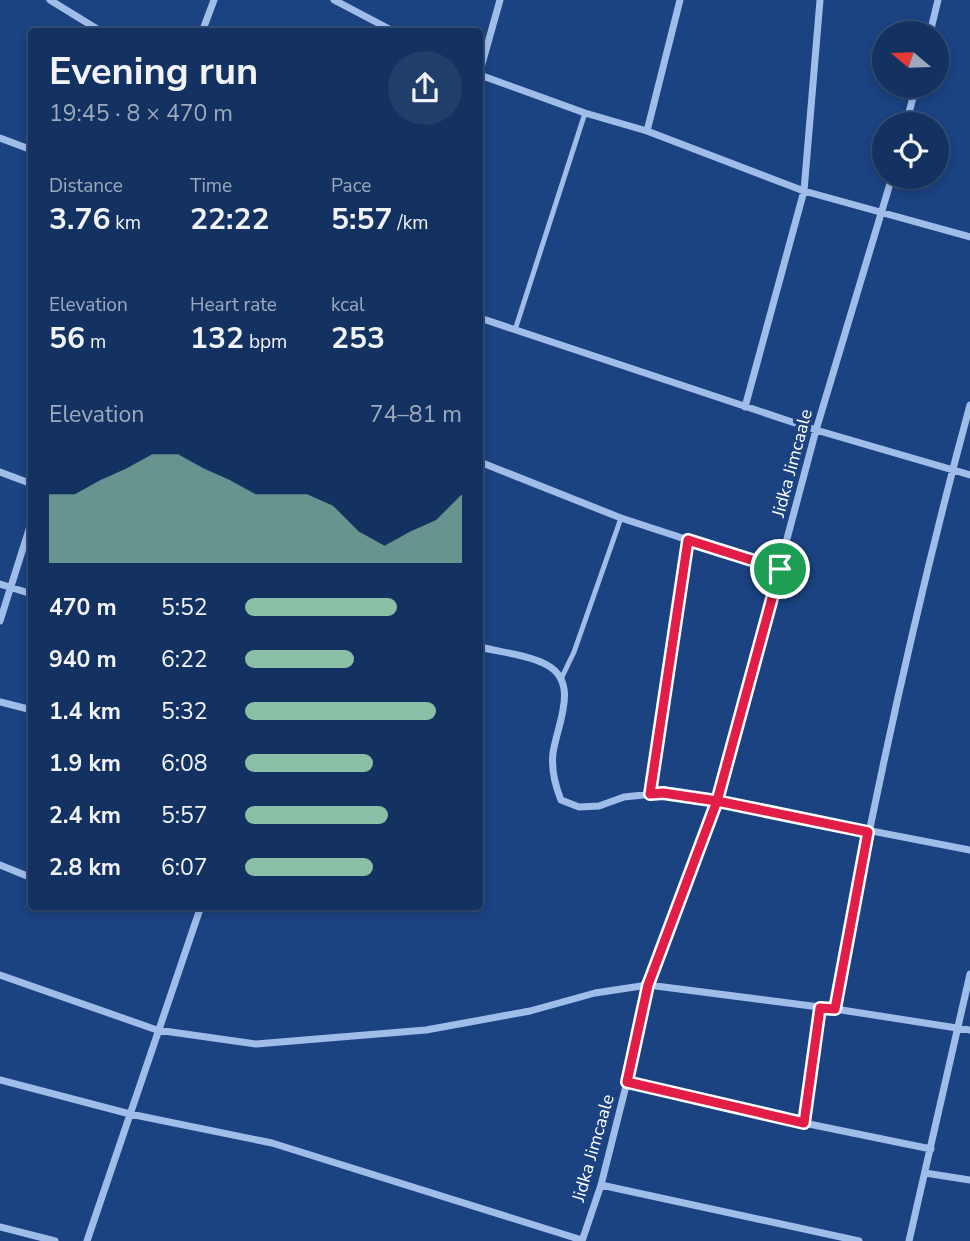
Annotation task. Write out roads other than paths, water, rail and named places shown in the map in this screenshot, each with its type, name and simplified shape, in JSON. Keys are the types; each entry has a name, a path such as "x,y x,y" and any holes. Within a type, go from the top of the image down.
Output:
{"street":[{"path":"50,0 96,28"},
{"path":"204,28 214,0"},
{"path":"334,0 387,28"},
{"path":"483,62 500,0"},
{"path":"648,131 680,0"},
{"path":"745,407 804,191 820,0"},
{"path":"933,21 938,0"},
{"path":"483,74 585,113 648,131 804,191 970,237"},
{"path":"0,138 28,148"},
{"name":"Jidka Jimcaale","path":"582,1240 600,1185 627,1082 648,985 717,801 816,430 889,189"},
{"path":"483,319 816,430 970,475"},
{"path":"835,1009 868,832 952,470 970,405"},
{"path":"483,463 621,518 780,569"},
{"path":"0,472 28,482"},
{"path":"0,621 28,532"},
{"path":"650,794 688,540"},
{"path":"0,584 28,593"},
{"path":"483,648 545,664 559,673 565,698 553,755 553,781 561,800 579,807 599,806 624,797 663,793 970,850"},
{"path":"0,702 28,709"},
{"path":"0,865 28,876"},
{"path":"87,1241 200,910"},
{"path":"909,1241 970,974"},
{"path":"0,975 158,1030 256,1044 426,1030 530,1011 595,993 648,985 835,1009 970,1030"},
{"path":"804,1123 820,1008"},
{"path":"0,1080 130,1114 272,1143 582,1240"},
{"path":"627,1082 931,1149"},
{"path":"925,1172 970,1180"},
{"path":"600,1185 859,1241"},
{"path":"0,1227 55,1241"}],"lane":[{"path":"515,330 585,113"},
{"path":"561,678 573,652 621,518"}]}
